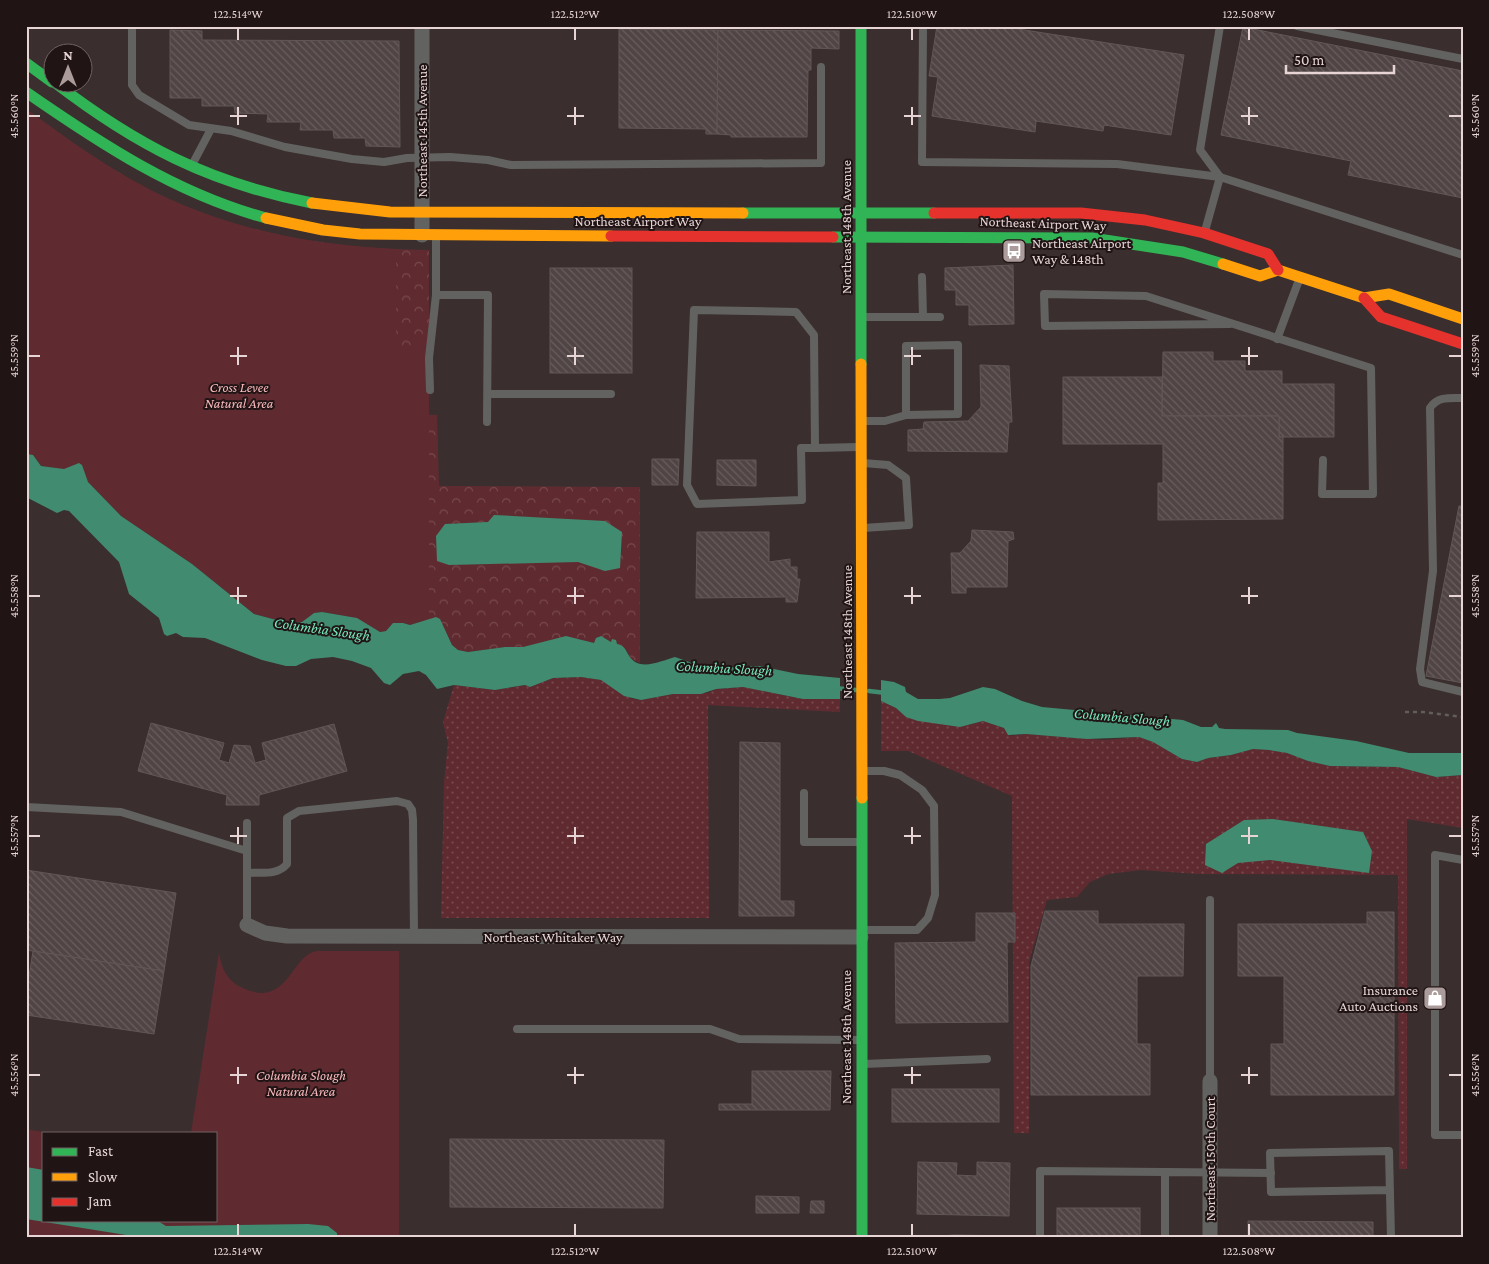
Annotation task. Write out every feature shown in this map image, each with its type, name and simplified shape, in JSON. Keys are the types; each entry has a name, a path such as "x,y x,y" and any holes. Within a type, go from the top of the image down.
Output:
{"main road":[{"name":"Northeast 148th Avenue","path":"861,26 862,1238"},
{"name":"Northeast Airport Way","path":"26,63 42,74"},
{"name":"Northeast Airport Way","path":"26,92 127,160 175,186 219,204 270,220 324,231 431,224 861,212 1081,213 1145,220 1204,233 1268,254 1278,270 1300,278 1364,298 1389,294 1463,319"},
{"name":"Northeast Airport Way","path":"67,92 132,137 191,167 237,185 300,202 360,210 431,224 861,236 1092,238 1183,252 1260,276 1278,270"},
{"name":"Northeast Airport Way","path":"1364,298 1381,316 1463,344"}],"street":[{"name":"Northeast 145th Avenue","path":"422,26 423,158 431,224"},
{"name":"Northeast Whitaker Way","path":"247,925 265,933 287,936 861,934"},
{"name":"Northeast 150th Court","path":"1210,1081 1210,1238"}],"lane":[{"path":"132,26 132,85 138,95 189,125 211,130 231,131 285,147 352,159 384,162 423,158 488,160 511,166 821,163 821,67"},
{"path":"923,26 922,162 1117,164 1220,177 1463,254"},
{"path":"1220,26 1200,150 1220,177"},
{"path":"1297,26 1463,59"},
{"path":"191,167 211,130"},
{"path":"1204,233 1220,177"},
{"path":"430,390 429,358 436,295 431,224"},
{"path":"922,277 923,317"},
{"path":"1277,339 1300,278"},
{"path":"1230,324 1045,326 1044,294 1146,296 1371,368 1373,494 1322,494 1323,460"},
{"path":"436,295 488,295 487,422"},
{"path":"815,448 814,334 796,312 694,310 687,485 697,504 802,500 801,448 815,448 861,446"},
{"path":"861,317 940,317"},
{"path":"861,421 885,421 906,415 958,414 958,345 906,346 906,415"},
{"path":"488,394 611,394"},
{"path":"1463,398 1440,399 1434,401 1430,408 1433,570 1420,669 1422,682 1463,692"},
{"path":"861,463 888,465 906,478 909,525 862,528"},
{"path":"861,934 916,930 928,918 935,896 934,806 922,790 900,775 884,771 862,771"},
{"path":"804,793 804,842 862,842"},
{"path":"247,873 278,872 287,864 287,818 294,813 397,802 408,804 412,810 413,820 414,936"},
{"path":"26,807 121,812 247,851"},
{"path":"247,823 247,925"},
{"path":"1463,860 1435,855 1435,1135 1463,1135"},
{"path":"1210,900 1210,1081"},
{"path":"517,1029 710,1029 739,1039 862,1040"},
{"path":"862,1064 987,1059"},
{"path":"1390,1190 1271,1192 1270,1153 1389,1151 1390,1190 1391,1238"},
{"path":"1040,1238 1040,1171 1271,1173"},
{"path":"1164,1238 1165,1172"}],"path":[{"path":"1406,712 1463,717"}],"green space":[{"name":"Cross Levee Natural Area","path":"26,109 108,166 156,193 192,209 230,222 308,240 348,246 429,250 429,348 396,414 437,415 439,486 640,487 640,663 631,659 626,649 599,636 594,643 588,643 580,639 559,639 523,647 505,647 468,652 458,650 452,645 449,638 424,622 26,454"},
{"name":"Cross Levee Natural Area","path":"26,109 120,173 152,191 185,206 253,229 289,237 324,243 396,249 396,348 429,348 429,619 410,625 403,623 390,626 386,631 380,632 350,617 322,612 314,613 302,622 284,622 254,614 192,564 121,516 88,482 82,464 79,463 64,469 41,466 33,455 26,454"},
{"path":"581,677 601,680 632,699 641,700 673,694 708,693 716,689 744,687 803,699 840,699 840,712 708,705 709,918 441,918 444,783 448,743 443,722 454,685 495,690 526,685 530,687 553,678"},
{"path":"881,701 896,708 906,717 969,725 983,721 1004,728 1011,736 1026,734 1104,740 1139,737 1153,742 1182,759 1197,762 1253,749 1287,753 1308,761 1330,766 1398,767 1436,777 1463,775 1463,828 1407,819 1407,1169 1399,1169 1398,875 1198,874 1141,870 1108,874 1090,882 1077,897 1047,900 1029,962 1029,1133 1014,1133 1012,796 908,751 881,751"},
{"name":"Columbia Slough Natural Area","path":"317,951 399,951 399,1238 26,1238 26,1129 42,1132 42,1222 218,1222 218,1132 191,1132 219,953 221,963 228,977 241,987 257,992 269,992 279,987 308,954"}],"water":[{"path":"26,454 33,455 41,466 64,469 79,463 82,465 88,482 121,516 192,564 254,614 284,622 302,622 314,613 322,612 357,618 380,632 386,631 393,623 410,625 436,617 440,619 452,645 458,650 468,652 505,647 523,647 566,636 594,643 596,638 601,636 611,642 612,639 616,640 617,644 624,647 632,660 637,663 650,664 675,657 706,668 760,666 798,674 840,678 840,699 803,699 743,687 716,689 701,694 673,694 641,700 624,696 601,680 581,677 553,678 530,687 525,685 495,690 454,685 437,689 426,675 419,671 403,674 390,685 384,683 371,668 352,661 333,657 311,659 296,666 286,666 262,660 205,638 183,637 176,633 167,636 164,634 159,618 129,594 119,562 69,511 64,510 57,513 26,497"},
{"path":"494,515 605,521 622,532 620,568 605,571 578,562 449,565 437,561 436,536 445,524 488,522"},
{"path":"881,680 894,682 905,687 906,692 918,699 950,698 983,687 995,689 1022,701 1042,707 1183,720 1201,727 1212,727 1216,723 1219,728 1225,729 1288,730 1297,733 1356,741 1409,753 1463,753 1463,775 1436,777 1398,767 1330,766 1308,761 1287,753 1253,749 1197,762 1182,759 1153,742 1139,737 1087,739 1026,734 1008,735 1004,728 983,721 960,727 918,721 906,717 896,708 881,701"},
{"path":"1273,819 1363,832 1372,851 1369,873 1270,860 1238,863 1222,873 1205,865 1206,844 1244,820"},
{"path":"26,1167 42,1170 42,1222 26,1219"},
{"path":"45,1222 159,1222 166,1226 308,1224 328,1226 337,1233 337,1238 145,1238"}],"building":[{"path":"937,26 999,26 1184,55 1171,135 1104,125 1103,131 1036,121 1035,132 932,116 938,77 929,76"},
{"path":"1243,27 1463,71 1463,198 1348,175 1351,161 1221,135"},
{"path":"619,29 718,30 717,134 706,134 706,129 619,128"},
{"path":"170,30 202,31 202,40 399,41 400,147 366,146 365,138 334,138 333,130 300,130 301,122 267,122 268,114 235,113 234,106 202,106 202,98 170,98"},
{"path":"718,30 839,31 839,49 811,48 811,70 808,70 807,137 731,137 731,135 717,134"},
{"path":"1013,265 1014,324 969,325 969,305 956,305 956,290 945,290 945,268"},
{"path":"550,268 632,268 632,373 550,373"},
{"path":"1163,352 1213,352 1213,361 1245,361 1245,371 1282,371 1282,384 1334,384 1334,437 1279,437 1279,416 1162,416"},
{"path":"980,365 1009,366 1012,422 1009,422 1007,452 908,451 908,430 923,429 924,422 968,421 981,407"},
{"path":"1063,377 1162,377 1162,416 1279,416 1279,437 1283,437 1283,519 1158,520 1158,483 1163,483 1163,444 1063,444"},
{"path":"652,459 679,459 678,485 652,485"},
{"path":"717,460 756,460 756,486 717,485"},
{"path":"1459,506 1463,506 1463,683 1426,676"},
{"path":"972,530 1013,532 1014,539 1008,541 1007,587 966,587 966,593 952,593 951,553 960,553 971,541"},
{"path":"697,532 769,532 769,562 790,559 790,567 797,567 797,579 800,579 797,602 786,602 786,597 696,598"},
{"path":"151,723 224,743 219,760 229,763 234,745 250,746 255,763 266,760 262,743 334,724 347,771 259,795 259,805 226,805 227,795 138,771"},
{"path":"740,742 780,743 780,901 794,901 794,916 739,916"},
{"path":"26,870 176,893 164,971 26,950"},
{"path":"1045,911 1098,911 1098,924 1184,924 1183,976 1137,976 1137,1044 1150,1044 1150,1095 1031,1095 1031,966"},
{"path":"1367,912 1394,912 1394,1095 1271,1095 1271,1044 1284,1044 1284,976 1238,976 1238,924 1367,924"},
{"path":"976,913 1015,913 1015,942 1007,942 1008,1022 896,1023 895,943 976,942"},
{"path":"33,951 164,971 154,1034 26,1015 26,996"},
{"path":"752,1071 831,1071 830,1110 719,1110 719,1104 752,1104"},
{"path":"892,1089 999,1089 999,1122 892,1122"},
{"path":"450,1139 664,1140 663,1208 450,1207"},
{"path":"918,1162 957,1163 956,1175 977,1176 977,1162 1010,1163 1009,1216 917,1214"},
{"path":"756,1196 799,1197 799,1213 756,1213"},
{"path":"811,1201 824,1201 824,1213 810,1213"},
{"path":"1057,1208 1140,1208 1140,1238 1057,1238"},
{"path":"1248,1221 1373,1222 1373,1238 1248,1238"},
{"path":"954,1235 1014,1236 1014,1238 914,1238"}],"waterway":[{"name":"Columbia Slough","path":"834,688 856,690"},
{"name":"Columbia Slough","path":"869,691 886,693"}],"traffic: fast":[{"path":"861,26 861,364"},
{"path":"26,63 42,75"},
{"path":"26,92 141,166 233,208 266,218"},
{"path":"68,92 114,125 175,159 240,185 312,203"},
{"path":"743,213 934,213"},
{"path":"833,237 1092,238 1183,252 1223,264"},
{"path":"862,798 862,1238"}],"traffic: slow":[{"path":"312,203 390,212 743,213"},
{"path":"266,218 323,230 360,234 611,236"},
{"path":"1223,264 1260,276 1278,270 1364,298 1389,294 1463,319"},
{"path":"861,364 862,798"}],"traffic: jam":[{"path":"934,213 1081,213 1145,220 1204,233 1268,254 1278,270"},
{"path":"611,236 833,237"},
{"path":"1364,298 1381,317 1463,344"}],"place":[{"name":"Northeast Airport Way & 148th","path":"1014,251"},
{"name":"Insurance Auto Auctions","path":"1435,998"}]}
